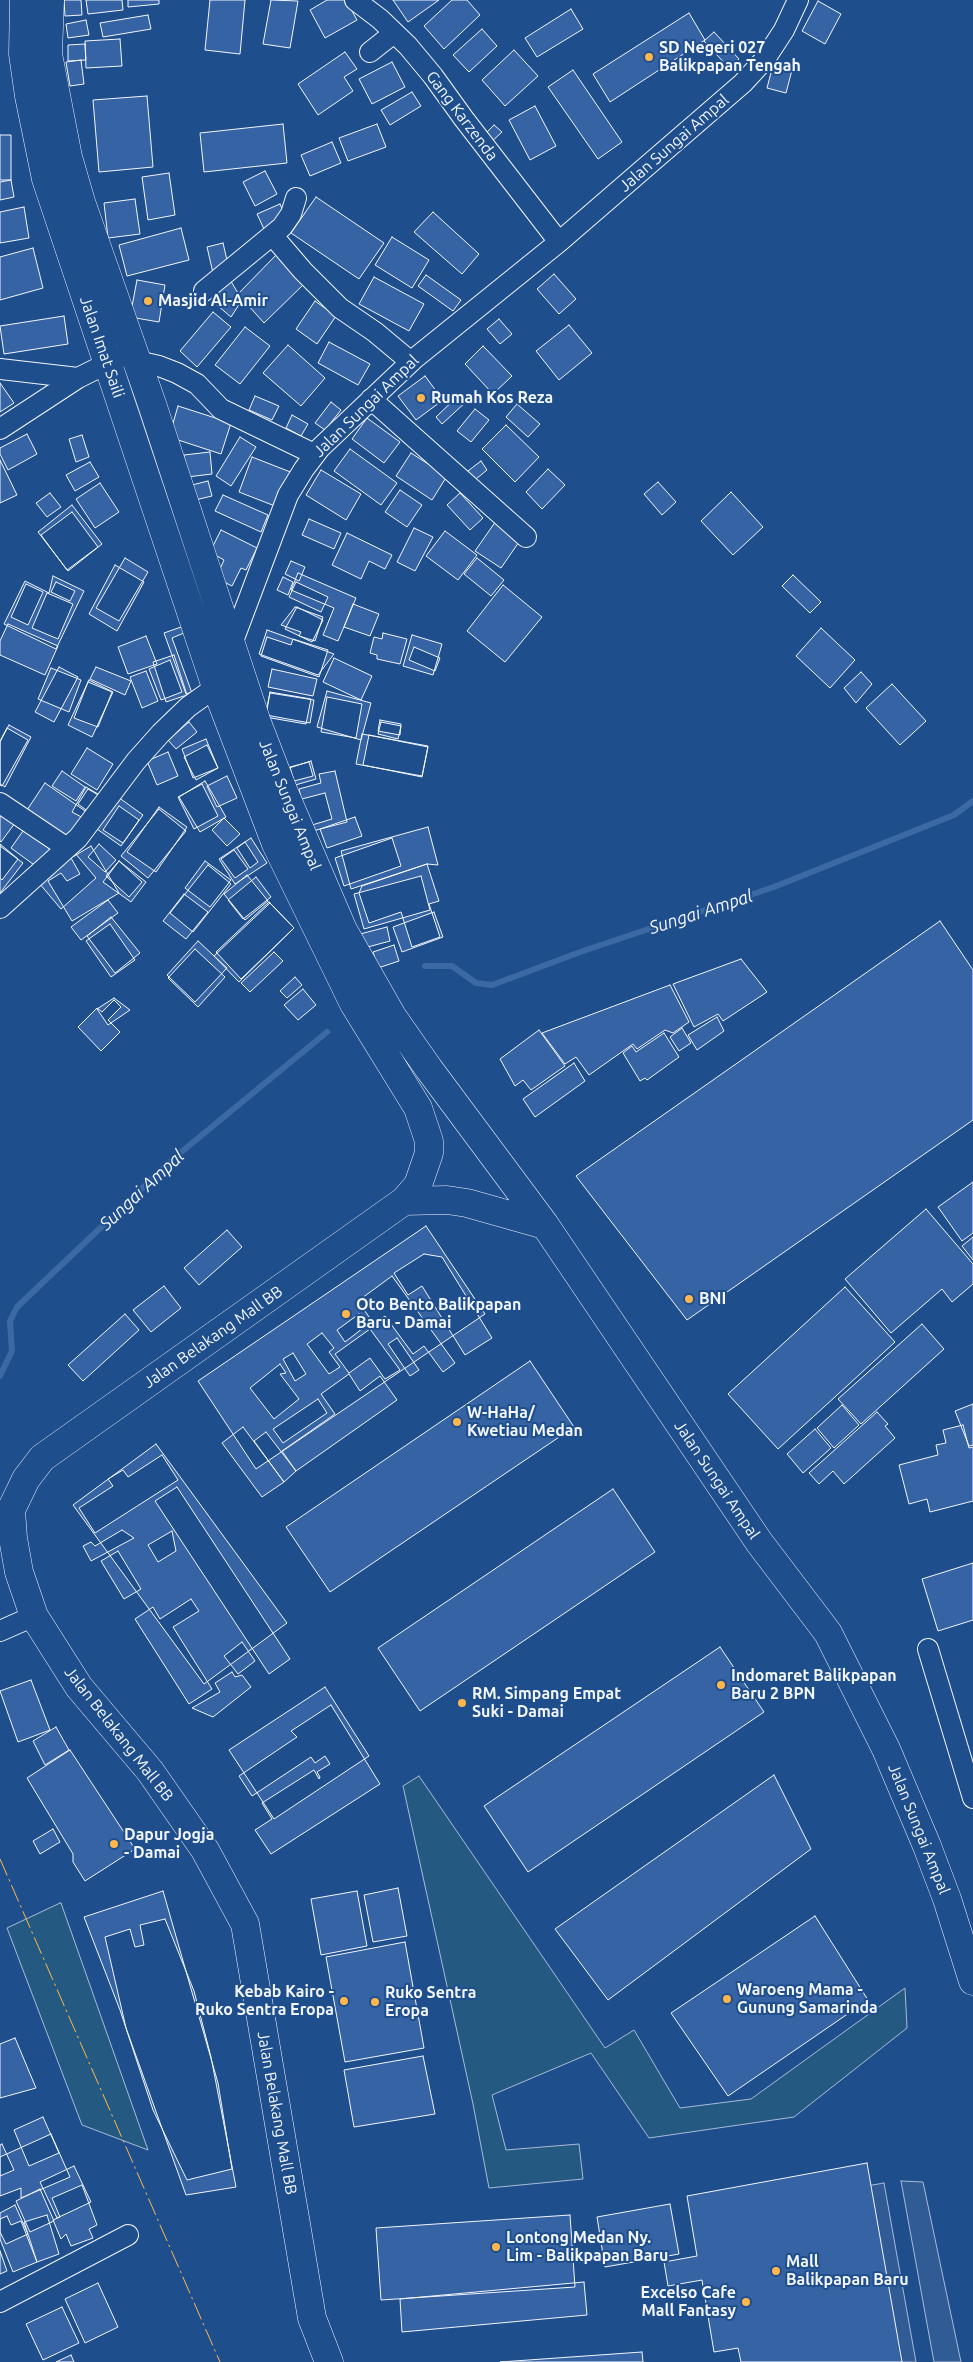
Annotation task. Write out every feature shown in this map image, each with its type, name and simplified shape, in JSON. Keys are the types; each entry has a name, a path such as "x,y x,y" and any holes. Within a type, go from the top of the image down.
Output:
{"main road":[{"name":"Jalan Imat Saili","path":"24,0 23,54 29,96 44,169 216,687"},
{"name":"Jalan Imat Saili","path":"50,0 48,54 68,158 232,642"},
{"name":"Jalan Sungai Ampal","path":"232,642 256,720 328,926 364,1021 418,1108 426,1127 429,1153 424,1171"},
{"name":"Jalan Sungai Ampal","path":"216,687 276,844 328,926 363,969 392,1016 429,1069 545,1225 759,1542 828,1633 886,1750 927,1846 947,1899 973,1981"},
{"name":"Jalan Belakang Mall BB","path":"329,2362 312,2318 245,1924 205,1850 150,1771 79,1687 34,1616 19,1572 13,1538 11,1510 26,1479 42,1458 404,1201 418,1186 424,1171"},
{"path":"404,1201 447,1200 467,1203 545,1225"}],"street":[{"name":"Gang Karzenda","path":"355,0 394,33 433,76 559,242"},
{"name":"Jalan Sungai Ampal","path":"232,642 288,495 314,454 411,362 559,242 743,83 765,59 784,30 798,0"},
{"path":"370,52 394,33"},
{"path":"204,291 273,236 292,214 296,198"},
{"path":"273,236 303,271 340,308 375,332 411,362"},
{"path":"0,429 78,378 108,362 135,357 176,373 197,384 221,409 314,454"},
{"path":"0,369 78,378"},
{"path":"371,399 526,536"},
{"path":"0,908 78,838 136,761 161,732 188,707 216,687 232,642"},
{"path":"0,803 67,848"},
{"path":"0,1631 34,1616"},
{"path":"928,1648 973,1798"},
{"path":"0,2302 128,2236"}],"shaded area":[{"path":"419,1776 605,2048 634,2030 680,2108 751,2099 905,1988 907,2028 794,2117 649,2138 591,2053 492,2095 506,2150 579,2144 583,2179 489,2188 473,2104 403,1786"},
{"path":"60,1903 148,2150 82,2125 7,1928"},
{"path":"901,2181 923,2182 961,2362 934,2362"},
{"path":"884,2183 916,2362 874,2362 844,2190"}],"building":[{"path":"64,0 81,0 82,15 65,16"},
{"path":"86,0 122,0 123,10 88,14"},
{"path":"128,0 159,0 159,4 128,7"},
{"path":"210,0 245,0 240,54 205,50"},
{"path":"271,0 298,1 290,48 263,44"},
{"path":"327,0 346,0 357,20 325,38 310,10"},
{"path":"393,0 439,0 408,22"},
{"path":"452,0 467,0 480,15 444,49 424,26"},
{"path":"818,1 841,14 825,44 802,31"},
{"path":"571,9 583,29 537,57 525,38"},
{"name":"SD Negeri 027 Balikpapan Tengah","path":"689,13 705,40 610,102 593,74"},
{"path":"148,15 151,29 103,37 100,23"},
{"path":"86,20 89,35 68,38 66,24"},
{"path":"482,29 497,46 469,72 453,55"},
{"path":"714,32 739,59 729,68 704,41"},
{"path":"120,39 122,66 86,68 85,41"},
{"path":"85,44 86,60 68,61 68,45"},
{"path":"514,50 538,76 505,106 482,80"},
{"path":"345,52 357,69 344,77 353,91 318,115 298,84"},
{"path":"81,60 84,84 70,86 66,62"},
{"path":"392,62 405,87 372,104 359,79"},
{"path":"773,65 792,70 786,93 767,88"},
{"path":"573,70 622,142 598,159 548,87"},
{"path":"412,92 421,106 390,125 381,110"},
{"path":"147,96 153,167 99,172 93,100"},
{"path":"535,106 556,146 530,160 509,120"},
{"path":"283,124 287,163 204,172 200,133"},
{"path":"377,124 386,147 348,161 339,138"},
{"path":"494,125 502,132 489,144 482,137"},
{"path":"0,135 11,135 11,180 0,180"},
{"path":"332,142 341,163 310,176 301,155"},
{"path":"265,171 277,194 255,206 243,182"},
{"path":"169,173 175,215 148,220 142,177"},
{"path":"11,180 14,197 0,200 0,182"},
{"path":"316,197 384,243 359,279 291,233"},
{"path":"135,199 140,234 108,238 104,203"},
{"path":"280,204 287,219 264,229 257,214"},
{"path":"24,207 29,238 0,243 0,212"},
{"path":"433,212 479,254 462,274 414,232"},
{"path":"181,228 189,260 127,276 119,245"},
{"path":"392,237 429,260 412,288 375,265"},
{"path":"223,243 229,269 213,273 207,247"},
{"path":"33,248 43,288 0,300 0,257"},
{"path":"278,253 306,282 264,323 238,294"},
{"path":"554,274 576,299 559,314 537,289"},
{"path":"426,275 461,300 453,311 418,286"},
{"path":"374,277 424,304 409,331 359,304"},
{"path":"229,278 242,300 231,317 211,300"},
{"name":"Masjid Al-Amir","path":"137,280 165,285 159,322 130,317"},
{"path":"315,301 336,316 317,344 296,329"},
{"path":"213,312 231,327 197,367 180,351"},
{"path":"64,316 68,344 4,354 0,326"},
{"path":"499,319 512,334 500,344 487,329"},
{"path":"569,325 592,353 559,380 536,351"},
{"path":"245,327 270,346 240,384 215,365"},
{"path":"329,342 370,364 358,385 318,363"},
{"path":"288,345 325,378 301,406 263,373"},
{"path":"483,346 512,376 493,394 465,364"},
{"name":"Rumah Kos Reza","path":"425,376 443,400 416,420 398,396"},
{"path":"0,383 14,403 0,412"},
{"path":"460,394 467,401 442,424 436,417"},
{"path":"255,396 279,406 272,420 249,410"},
{"path":"331,402 341,410 325,430 315,423"},
{"path":"517,404 540,424 528,437 506,417"},
{"path":"178,406 231,423 221,454 169,437"},
{"path":"475,409 489,420 471,442 457,431"},
{"path":"292,415 308,424 301,436 286,428"},
{"path":"367,418 400,442 384,463 352,439"},
{"path":"506,425 539,457 515,482 482,449"},
{"path":"27,434 37,454 8,470 0,454 0,448"},
{"path":"82,435 89,457 76,462 69,439"},
{"path":"240,437 256,447 231,486 216,476"},
{"path":"350,449 397,483 381,505 334,471"},
{"path":"210,452 212,474 187,477 184,455"},
{"path":"411,453 447,476 432,500 396,476"},
{"path":"252,457 293,473 280,508 239,492"},
{"path":"0,460 17,495 0,503"},
{"path":"481,461 487,470 471,483 464,474"},
{"path":"90,462 99,477 75,491 66,475"},
{"path":"548,469 565,485 542,509 526,492"},
{"path":"321,470 361,494 346,520 306,495"},
{"path":"208,481 212,496 195,500 192,485"},
{"path":"658,482 676,502 662,515 644,494"},
{"path":"100,483 119,512 95,528 76,499"},
{"path":"400,490 422,505 407,527 385,512"},
{"path":"731,492 763,527 733,555 701,521"},
{"path":"50,493 61,507 47,517 36,503"},
{"path":"460,493 483,518 470,530 447,505"},
{"path":"223,495 268,515 261,532 215,511"},
{"path":"72,505 102,544 68,571 38,532"},
{"path":"72,512 98,547 67,570 41,535"},
{"path":"309,519 341,533 334,549 302,535"},
{"path":"496,521 521,539 501,568 475,551"},
{"path":"414,528 433,537 415,571 397,562"},
{"path":"221,530 257,548 246,570 241,568 232,586 216,578 224,560 210,552"},
{"path":"445,531 477,555 458,580 426,556"},
{"path":"347,533 392,555 385,569 369,561 361,579 332,565"},
{"path":"125,558 148,572 119,621 96,608"},
{"path":"477,558 504,580 491,596 464,574"},
{"path":"291,561 305,567 299,581 285,574"},
{"path":"115,565 144,582 117,631 89,614"},
{"path":"298,573 356,598 338,641 323,635 334,608 291,590"},
{"path":"793,575 821,602 810,613 782,586"},
{"path":"53,576 84,591 56,649 4,624 25,581 49,593"},
{"path":"283,577 293,582 288,595 277,590"},
{"path":"56,582 75,591 70,601 51,592"},
{"path":"296,582 328,597 321,612 289,597"},
{"path":"26,584 43,592 28,625 11,617"},
{"path":"503,585 542,617 505,662 467,631"},
{"path":"47,593 73,604 58,639 32,628"},
{"path":"353,604 379,614 370,636 344,627"},
{"path":"295,607 323,617 315,641 299,636 301,632 281,625"},
{"path":"297,607 323,620 312,642 285,629"},
{"path":"8,624 58,646 45,675 0,655 0,641"},
{"path":"184,626 205,687 186,694 164,633"},
{"path":"821,628 855,660 830,688 796,656"},
{"path":"267,630 334,654 318,675 259,654"},
{"path":"184,633 204,689 192,693 172,638"},
{"path":"383,633 407,639 400,664 377,659 377,655 370,653 374,637 382,639"},
{"path":"412,635 442,644 433,675 403,666"},
{"path":"146,636 157,664 128,674 118,647"},
{"path":"267,637 291,645 293,639 328,650 319,677 261,656"},
{"path":"414,647 440,658 435,671 409,660"},
{"path":"174,655 187,695 166,702 153,662"},
{"path":"334,658 372,676 361,700 323,682"},
{"path":"170,660 182,692 161,700 149,669"},
{"path":"59,667 78,677 54,722 35,712"},
{"path":"96,667 131,681 125,695 90,679"},
{"path":"51,668 81,680 69,712 38,699"},
{"path":"272,669 317,679 313,696 268,687"},
{"path":"146,671 158,701 142,708 130,677"},
{"path":"861,672 872,684 856,703 844,688"},
{"path":"89,680 113,692 92,737 68,725"},
{"path":"88,682 112,692 98,727 74,718"},
{"path":"892,684 926,721 900,745 866,708"},
{"path":"327,691 371,703 361,740 317,727"},
{"path":"270,692 311,699 306,724 265,717"},
{"path":"270,693 314,700 310,723 266,715"},
{"path":"327,697 362,704 356,738 321,732"},
{"path":"380,720 401,724 400,735 378,731"},
{"path":"189,722 197,732 176,749 168,740"},
{"path":"381,722 401,726 398,739 378,734"},
{"path":"9,725 31,737 5,787 0,784 0,742"},
{"path":"7,728 28,740 2,786 0,785 0,741"},
{"path":"362,734 428,746 422,776 356,764"},
{"path":"369,735 428,747 422,777 363,765"},
{"path":"206,739 218,768 193,778 182,749"},
{"path":"207,745 218,768 196,780 184,757"},
{"path":"87,748 113,764 97,790 71,774"},
{"path":"168,752 178,776 157,785 147,761"},
{"path":"311,761 316,779 292,786 286,769"},
{"path":"309,762 313,776 294,781 290,767"},
{"path":"62,771 85,787 76,801 52,786"},
{"path":"335,771 347,822 309,832 299,789 321,783 319,774"},
{"path":"227,776 237,798 217,807 207,786"},
{"path":"205,781 226,817 200,832 179,797"},
{"path":"45,783 88,813 71,839 27,810"},
{"path":"202,784 218,816 194,829 178,797"},
{"path":"86,787 103,797 89,821 72,812"},
{"path":"88,789 100,796 89,812 78,804"},
{"path":"325,793 332,819 302,828 294,801"},
{"path":"118,797 143,815 121,846 97,829"},
{"path":"0,805 18,819 1,842 0,841"},
{"path":"119,806 139,820 123,843 103,830"},
{"path":"159,807 187,827 156,872 127,852"},
{"path":"159,809 186,831 148,878 121,856"},
{"path":"355,817 362,836 327,848 320,829"},
{"path":"224,818 240,834 227,846 212,830"},
{"path":"28,824 54,844 37,867 11,848"},
{"path":"428,827 438,865 427,864 351,889 341,851"},
{"path":"251,838 267,863 235,884 219,859"},
{"path":"392,838 401,866 344,886 335,858"},
{"path":"245,842 258,862 250,868 237,848"},
{"path":"0,844 18,859 2,880 0,878"},
{"path":"99,844 116,860 105,872 88,857"},
{"path":"0,846 23,863 0,893"},
{"path":"91,846 119,893 72,921 48,881 61,873 67,881 80,874 71,858"},
{"path":"234,850 248,869 235,878 221,859"},
{"path":"75,853 96,878 61,909 39,883"},
{"path":"119,861 146,882 131,902 103,882"},
{"path":"119,861 142,882 129,897 106,876"},
{"path":"205,861 231,880 210,907 185,888"},
{"path":"427,864 439,901 429,904 440,937 412,947 401,912 369,923 359,893 362,886"},
{"path":"208,865 231,884 193,932 170,913"},
{"path":"247,875 268,901 245,920 224,894"},
{"path":"421,876 430,910 364,929 354,894"},
{"path":"256,877 271,897 243,919 228,900"},
{"path":"184,894 208,912 186,939 163,921"},
{"path":"108,900 118,913 81,940 71,927"},
{"path":"269,902 294,928 241,979 216,952"},
{"path":"270,903 294,928 239,982 214,956"},
{"path":"434,912 443,937 402,952 393,927"},
{"path":"111,917 140,953 115,973 87,936"},
{"path":"940,921 973,970 973,1120 687,1320 576,1176"},
{"path":"110,924 135,960 111,977 86,941"},
{"path":"387,927 390,941 364,948 360,934"},
{"path":"198,941 227,968 195,1002 167,975"},
{"path":"394,945 399,961 378,968 373,952"},
{"path":"195,949 225,977 198,1007 168,978"},
{"path":"274,952 283,961 250,992 241,983"},
{"path":"741,959 767,992 723,1021 718,1014 694,1027 673,984"},
{"path":"295,977 302,985 287,998 280,991"},
{"path":"670,985 689,1022 673,1033 665,1030 637,1049 633,1044 589,1075 576,1057 565,1064 542,1033"},
{"path":"303,989 316,1005 298,1020 284,1005"},
{"path":"114,998 130,1010 108,1025 97,1009"},
{"path":"114,1000 121,1007 108,1020 120,1032 101,1051 78,1027 97,1008 102,1012"},
{"path":"717,1017 724,1031 697,1050 688,1035"},
{"path":"682,1028 691,1043 679,1051 670,1037"},
{"path":"539,1030 565,1066 531,1090 523,1080 515,1086 500,1059"},
{"path":"664,1033 679,1057 647,1080 645,1078 640,1081 623,1053 632,1046 636,1052"},
{"path":"574,1063 585,1081 535,1117 523,1099"},
{"path":"973,1182 973,1233 962,1241 938,1207"},
{"path":"926,1209 973,1264 973,1284 952,1302 942,1289 891,1333 845,1279"},
{"path":"426,1226 485,1314 256,1469 198,1381"},
{"path":"227,1230 242,1247 199,1285 184,1268"},
{"path":"973,1237 973,1260 962,1246"},
{"path":"424,1254 442,1257 492,1338 465,1355 422,1286 408,1295 394,1273"},
{"path":"392,1276 455,1363 443,1372 424,1346 413,1354 385,1316 374,1324 358,1301"},
{"path":"164,1286 181,1308 151,1332 133,1310"},
{"path":"845,1287 895,1342 778,1449 728,1394"},
{"path":"125,1314 139,1330 83,1381 68,1365"},
{"path":"359,1314 367,1325 345,1342 337,1330"},
{"path":"922,1324 944,1349 861,1424 838,1399"},
{"path":"370,1329 400,1370 385,1379 370,1358 349,1373 335,1354"},
{"path":"322,1333 334,1348 329,1352 340,1367 329,1374 307,1344"},
{"path":"397,1338 419,1370 410,1376 388,1344"},
{"path":"293,1353 306,1374 295,1381 283,1359"},
{"path":"530,1361 574,1427 330,1592 286,1527"},
{"path":"280,1364 286,1373 280,1374 299,1399 274,1419 250,1388"},
{"path":"349,1374 360,1391 380,1376 397,1400 296,1471 282,1451 335,1414 321,1394"},
{"path":"318,1399 327,1413 283,1443 273,1429"},
{"path":"973,1404 973,1445 969,1446 955,1411"},
{"path":"842,1405 859,1425 834,1448 817,1428"},
{"path":"877,1412 888,1424 885,1426 895,1438 844,1484 833,1471 819,1484 809,1473"},
{"path":"963,1425 969,1448 973,1447 973,1501 930,1512 927,1499 909,1504 899,1465 938,1455 936,1445 946,1443 943,1430"},
{"path":"243,1427 284,1482 262,1497 222,1443"},
{"path":"815,1429 831,1448 803,1473 787,1454"},
{"path":"266,1432 296,1471 284,1482 254,1441"},
{"path":"156,1444 287,1623 204,1684 73,1505"},
{"path":"162,1455 178,1480 95,1533 79,1508 113,1486 108,1479 123,1470 128,1477"},
{"path":"177,1487 290,1659 269,1674 155,1501"},
{"path":"613,1489 655,1552 420,1711 378,1648"},
{"path":"122,1530 134,1538 91,1561 83,1546 91,1542 95,1546"},
{"path":"172,1531 176,1551 158,1562 148,1545"},
{"path":"118,1551 141,1589 124,1599 101,1561"},
{"path":"973,1563 973,1620 938,1631 922,1579"},
{"path":"191,1599 199,1611 173,1627 212,1689 189,1704 135,1619 153,1607 160,1619"},
{"path":"242,1642 255,1661 238,1674 224,1656"},
{"path":"720,1647 764,1712 528,1872 484,1806"},
{"path":"232,1672 235,1677 242,1675 251,1687 213,1717 192,1708 220,1692 215,1683"},
{"path":"31,1680 50,1730 18,1742 0,1691"},
{"path":"325,1687 369,1756 274,1819 229,1750"},
{"path":"331,1705 380,1784 271,1854 255,1830 272,1819 262,1803 314,1770 319,1779 320,1777 317,1772 330,1764 325,1756 315,1763 311,1757 252,1796 239,1776 297,1737 291,1731"},
{"path":"56,1727 69,1750 45,1765 33,1741"},
{"path":"70,1750 135,1849 85,1881 73,1862 73,1854 27,1778"},
{"path":"774,1775 811,1849 608,2000 555,1929"},
{"path":"53,1829 60,1842 40,1854 33,1841"},
{"path":"398,1888 407,1936 373,1942 364,1895"},
{"path":"163,1891 218,2083 232,2169 187,2180 153,2110 120,2010 84,1917"},
{"path":"357,1891 367,1946 321,1955 311,1899"},
{"path":"815,1916 868,2000 728,2096 671,2013"},
{"path":"165,1919 194,1991 211,2057 236,2187 186,2195 126,2028 105,1937 130,1929 135,1947 144,1945 140,1925"},
{"name":"Ruko Sentra Eropa","path":"405,1942 424,2048 345,2062 326,1957"},
{"path":"15,2038 36,2088 0,2098 0,2044"},
{"path":"423,2056 435,2114 354,2127 344,2070"},
{"path":"43,2117 59,2153 29,2166 14,2130"},
{"path":"51,2134 70,2177 21,2198 21,2188 0,2196 0,2157"},
{"path":"2,2144 14,2170 0,2176 0,2145"},
{"name":"Mall Balikpapan Baru","path":"867,2163 902,2362 741,2362 738,2348 714,2352 702,2280 668,2286 664,2262 697,2256 687,2196"},
{"path":"74,2166 91,2202 57,2218 40,2182"},
{"path":"82,2185 97,2225 89,2229 93,2238 71,2246 66,2234 61,2239 53,2220 60,2217 52,2198"},
{"path":"40,2189 54,2221 30,2232 16,2201"},
{"path":"670,2204 679,2254 605,2267 597,2217"},
{"path":"15,2205 28,2234 6,2244 0,2232 0,2213"},
{"path":"47,2215 59,2254 37,2262 24,2222"},
{"path":"570,2215 575,2287 381,2300 376,2228"},
{"path":"7,2216 11,2225 21,2221 37,2262 13,2272 0,2239 0,2219"},
{"path":"0,2251 7,2271 0,2274"},
{"path":"584,2282 587,2315 402,2332 400,2299"},
{"path":"98,2283 118,2327 85,2343 65,2299"},
{"path":"62,2307 79,2343 43,2360 26,2324"},
{"path":"642,2352 643,2362 500,2362"},
{"path":"71,2355 74,2362 56,2362"}],"waterway":[{"name":"Sungai Ampal","path":"425,966 452,966 476,983 492,985 583,951 774,887 954,815 973,801"},
{"name":"Sungai Ampal","path":"0,1376 12,1351 10,1321 17,1307 174,1158 327,1032"}],"power":[{"path":"0,1859 220,2362"}],"place":[{"name":"SD Negeri 027 Balikpapan Tengah","path":"649,57"},
{"name":"Masjid Al-Amir","path":"148,301"},
{"name":"Rumah Kos Reza","path":"421,398"},
{"name":"BNI","path":"689,1299"},
{"name":"Oto Bento Balikpapan Baru - Damai","path":"346,1314"},
{"name":"W-HaHa/ Kwetiau Medan","path":"457,1422"},
{"name":"Indomaret Balikpapan Baru 2 BPN","path":"721,1685"},
{"name":"RM. Simpang Empat Suki - Damai","path":"462,1703"},
{"name":"Dapur Jogja - Damai","path":"114,1844"},
{"name":"Waroeng Mama - Gunung Samarinda","path":"727,1999"},
{"name":"Kebab Kairo - Ruko Sentra Eropa","path":"344,2001"},
{"name":"Ruko Sentra Eropa","path":"375,2002"},
{"name":"Lontong Medan Ny. Lim - Balikpapan Baru","path":"496,2247"},
{"name":"Mall Balikpapan Baru","path":"776,2271"},
{"name":"Excelso Cafe Mall Fantasy","path":"746,2302"}]}
